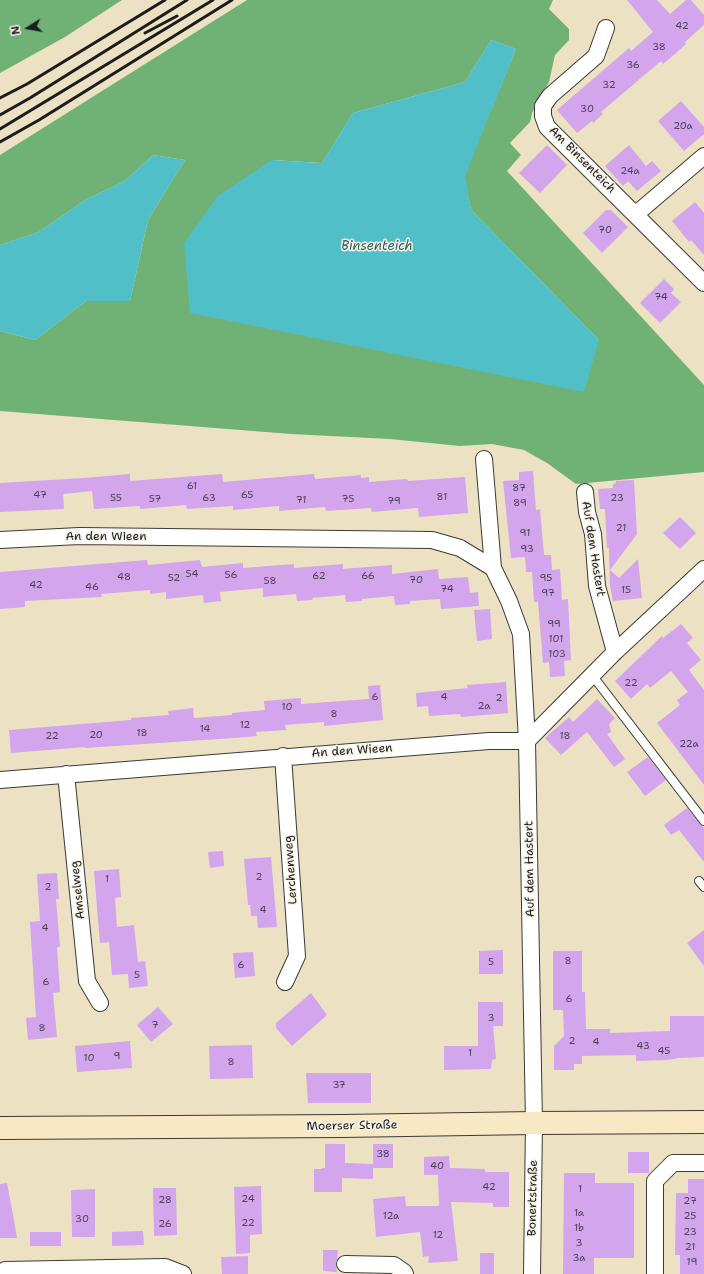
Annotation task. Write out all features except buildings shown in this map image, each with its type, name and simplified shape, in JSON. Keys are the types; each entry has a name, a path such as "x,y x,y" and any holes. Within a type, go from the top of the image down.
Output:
{"main road":[{"name":"Moerser Straße","path":"0,1128 342,1126 534,1122 704,1122"}],"street":[{"name":"Am Binsenteich","path":"606,28 596,56 550,96 543,106 543,116 547,126 704,282"},
{"path":"636,214 704,156"},
{"path":"484,459 493,568 510,602 521,634 527,740"},
{"name":"Auf dem Hastert","path":"585,492 586,512 593,534 596,586 615,652"},
{"name":"An den Wieen","path":"0,540 79,536 432,540 460,548 493,568"},
{"path":"527,740 615,652 704,569"},
{"name":"An den Wieen","path":"0,780 283,756 489,741 527,740"},
{"name":"Auf dem Hastert","path":"527,740 534,1122"},
{"name":"Lerchenweg","path":"283,756 297,956 285,982"},
{"name":"Amselweg","path":"66,774 87,981 100,1002"},
{"name":"Bonertstraße","path":"532,1274 534,1122"},
{"path":"655,1274 655,1182 673,1163 704,1163"},
{"path":"345,1264 394,1265 405,1274"},
{"path":"6,1270 165,1267 183,1274"}],"lane":[{"path":"592,675 704,821"}],"green space":[{"path":"0,0 122,0 65,37 0,73"},
{"path":"247,0 553,0 549,9 569,29 569,40 555,55 549,82 532,113 530,122 510,143 521,155 507,171 704,385 704,472 576,484 547,463 524,450 492,444 460,446 390,439 291,434 0,411 0,331 35,340 86,301 130,301 148,220 185,160 153,155 125,181 85,200 39,232 0,245 0,155","holes":["491,40 516,49 464,176 471,210 599,340 272,160 322,163 353,113 465,82"]}],"water":[{"name":"Binsenteich","path":"491,40 516,49 465,176 471,210 599,340 584,392 190,313 184,243 218,196 272,160 322,163 353,113 465,82"},
{"path":"153,155 185,160 148,220 130,301 86,301 35,340 0,331 0,245 39,232 85,200 125,181"}],"railway":[{"path":"0,98 27,84 165,0"},
{"path":"0,115 30,98 187,0"},
{"path":"0,129 213,0"},
{"path":"0,142 39,120 232,0"},
{"path":"145,33 177,16"}]}
